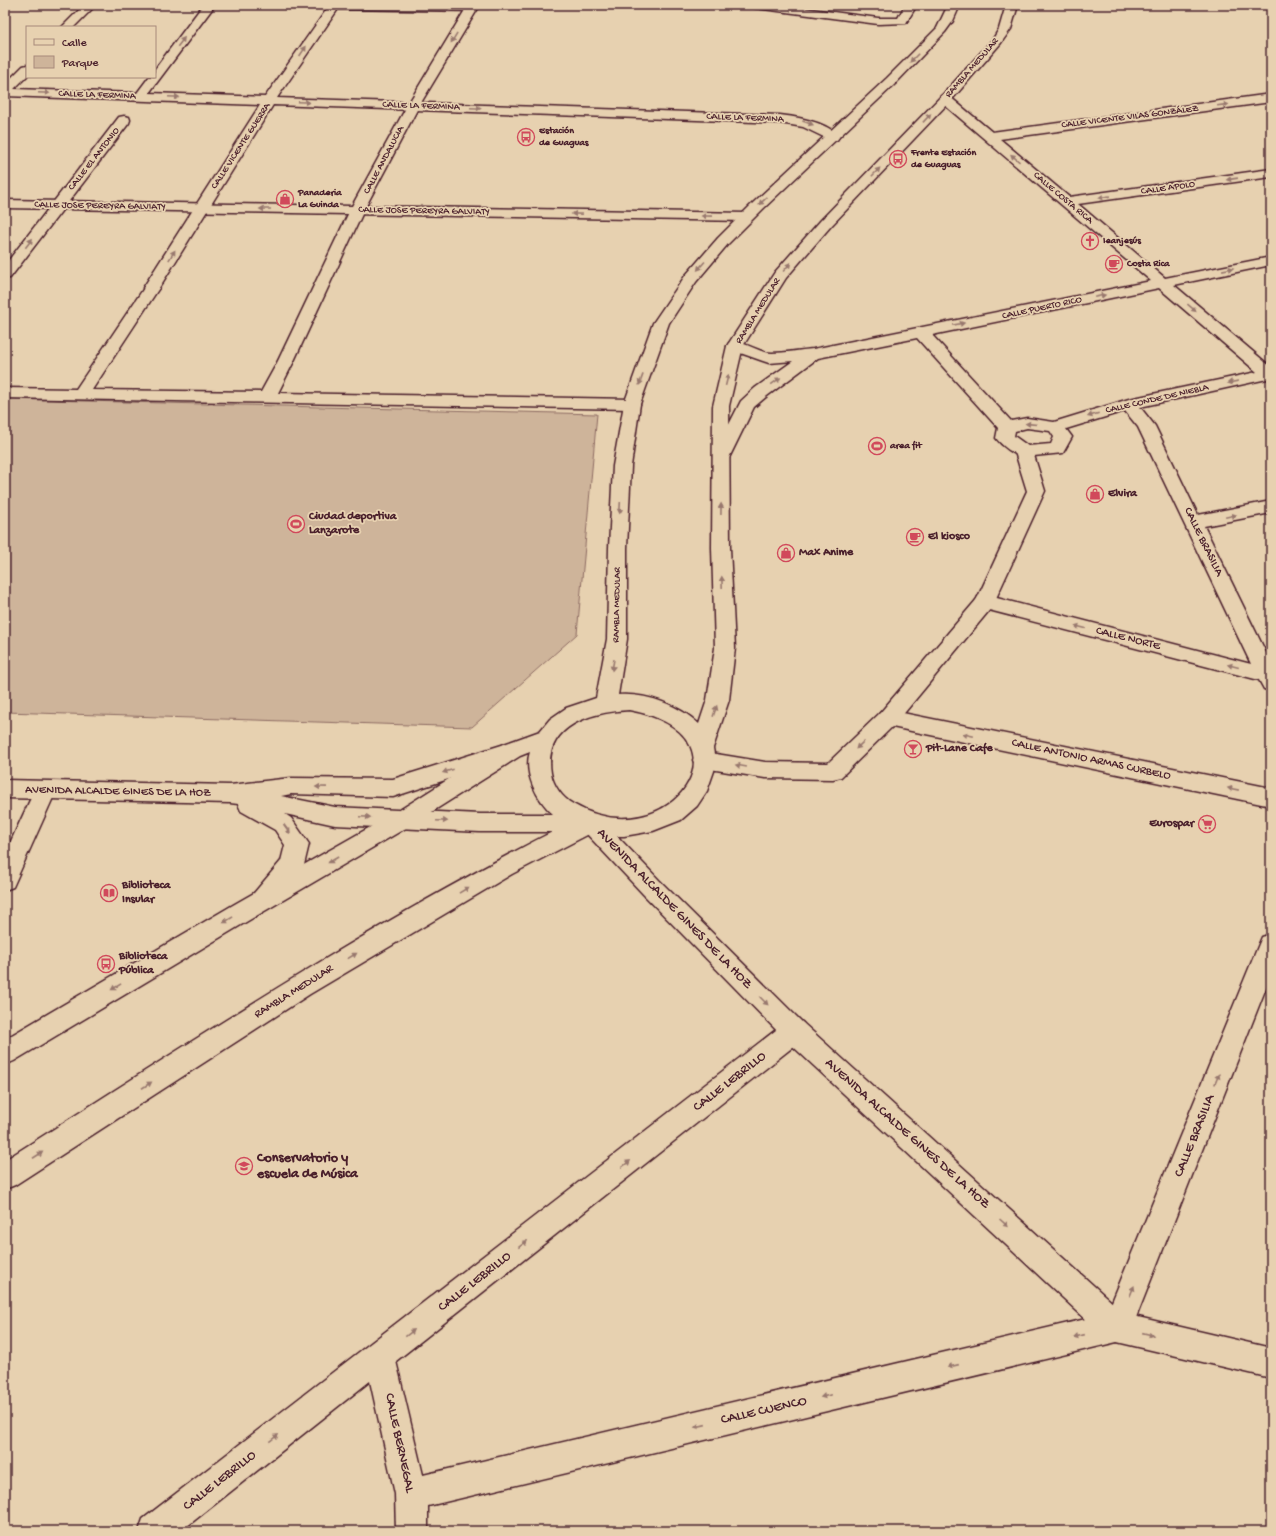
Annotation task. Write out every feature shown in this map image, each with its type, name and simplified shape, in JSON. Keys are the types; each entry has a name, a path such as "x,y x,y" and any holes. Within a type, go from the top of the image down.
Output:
{"street":[{"path":"69,26 90,5"},
{"path":"156,76 209,5"},
{"path":"310,5 473,7"},
{"path":"755,5 781,6 878,21 902,21 911,5"},
{"name":"RAMBLA MEDULAR","path":"606,703 617,639 618,548 622,466 632,404 661,323 690,279 723,241 746,217 891,82 941,30 954,5"},
{"name":"RAMBLA MEDULAR","path":"5,1176 301,986 504,866 591,823 611,827 630,827 657,821 681,808 695,794 703,776 703,754 718,700 725,648 721,548 722,456 720,406 735,346 780,275 826,223 945,99 997,40 1005,29 1012,5"},
{"name":"CALLE VICENTE GUERRA","path":"80,395 152,288 269,101 334,6"},
{"name":"CALLE ANDALUCIA","path":"268,396 357,210 413,106 473,7"},
{"path":"5,92 26,70"},
{"path":"141,96 154,78"},
{"name":"CALLE LA FERMINA","path":"5,92 780,119 798,120 810,124 832,137"},
{"name":"CALLE VICENTE VILAS GONZÁLEZ","path":"990,136 1271,98"},
{"name":"CALLE COSTA RICA","path":"945,99 1270,374"},
{"name":"CALLE EL ANTONIO","path":"5,275 124,120"},
{"name":"CALLE APOLO","path":"1065,200 1089,199 1271,173"},
{"name":"CALLE JOSE PEREYRA GALVIATY","path":"5,204 746,217"},
{"name":"CALLE PUERTO RICO","path":"735,346 769,358 813,354 1271,261"},
{"path":"921,332 1007,426"},
{"name":"CALLE PUERTO RICO","path":"722,456 747,405 761,392 813,354"},
{"name":"CALLE CONDE DE NIEBLA","path":"1055,427 1129,404 1270,374"},
{"path":"5,393 268,396 632,404"},
{"name":"CALLE BRASILIA","path":"1129,404 1146,426 1270,678"},
{"path":"1007,426 1027,423 1055,427 1063,437 1057,449 1024,452"},
{"path":"591,823 560,808 543,787 538,762 547,737 559,724 581,711 606,703 629,702 649,705 672,714 692,730 703,754 765,770 833,771 888,718 985,602 1036,491 1024,452 1005,438 1007,426"},
{"path":"1193,522 1228,517 1271,507"},
{"name":"CALLE NORTE","path":"985,602 1270,678"},
{"name":"CALLE ANTONIO ARMAS CURBELO","path":"888,718 1271,797"},
{"path":"5,1053 403,819 512,750 547,737"},
{"name":"AVENIDA ALCALDE GINES DE LA HOZ","path":"5,789 230,794 291,786 393,788 512,750"},
{"path":"5,880 45,791"},
{"name":"AVENIDA ALCALDE GINES DE LA HOZ","path":"230,794 335,816 480,823 591,823 650,887 794,1031 1117,1327 1271,1363"},
{"name":"AVENIDA ALCALDE GINES DE LA HOZ","path":"230,794 283,824 297,844 292,865 262,901"},
{"name":"CALLE BRASILIA","path":"1117,1327 1264,981 1271,944"},
{"name":"CALLE LEBRILLO","path":"155,1531 794,1031"},
{"name":"CALLE CUENCO","path":"411,1494 1117,1327"},
{"name":"CALLE BERNEGAL","path":"380,1356 411,1494 412,1531"}],"green space":[{"name":"Ciudad deportiva Lanzarote","path":"5,399 597,414 577,634 472,727 5,712"}],"place":[{"name":"Estación de Guaguas","path":"526,137"},
{"name":"Frente Estación de Guaguas","path":"898,159"},
{"name":"Panaderia La Guinda","path":"285,199"},
{"name":"Ieanjesús","path":"1090,241"},
{"name":"Costa Rica","path":"1114,264"},
{"name":"area fit","path":"877,446"},
{"name":"Elvira","path":"1095,494"},
{"name":"Ciudad deportiva Lanzarote","path":"296,524"},
{"name":"El kiosco","path":"915,537"},
{"name":"Max Anime","path":"786,553"},
{"name":"Pit-Lane Cafe","path":"913,749"},
{"name":"Eurospar","path":"1207,824"},
{"name":"Biblioteca Insular","path":"109,893"},
{"name":"Biblioteca Pública","path":"106,964"},
{"name":"Conservatorio y escuela de Música","path":"244,1166"}]}
